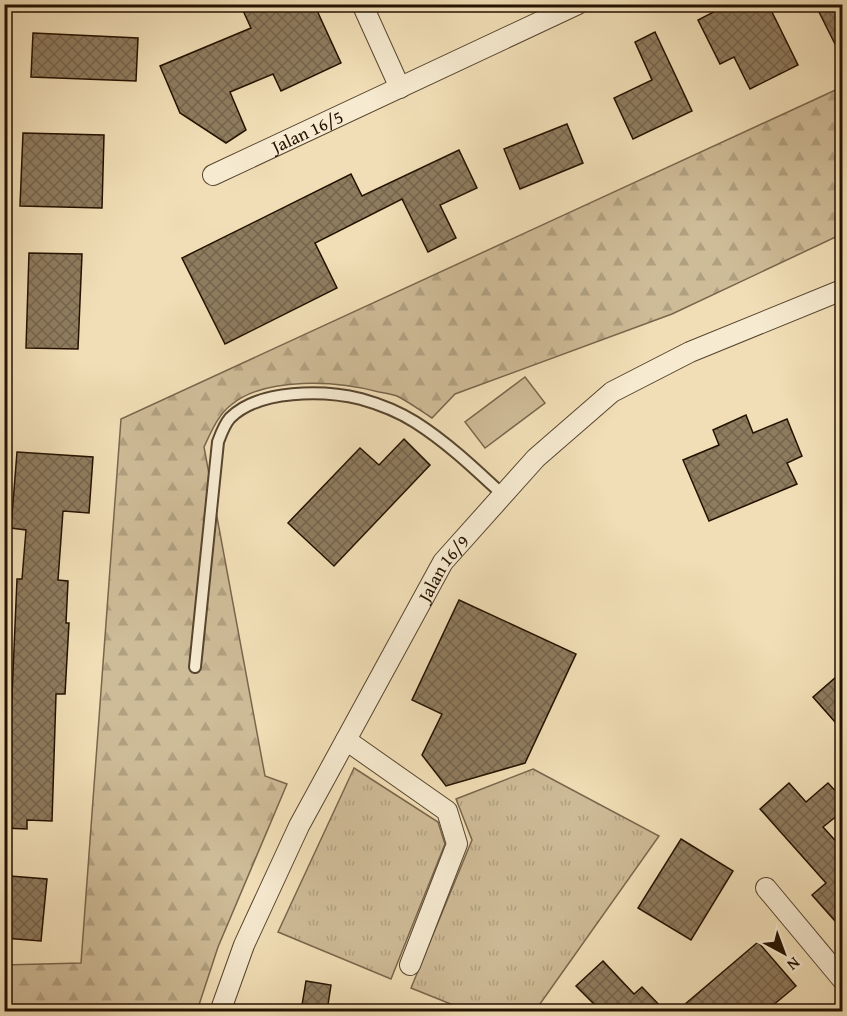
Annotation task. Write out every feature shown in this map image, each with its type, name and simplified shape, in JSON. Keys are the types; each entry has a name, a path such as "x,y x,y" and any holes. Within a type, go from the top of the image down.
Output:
{"street":[{"path":"362,4 400,88"},
{"name":"Jalan 16/5","path":"213,176 578,4"},
{"name":"Jalan 16/9","path":"220,1011 244,945 299,826 443,562 536,458 612,392 690,352 843,290"},
{"path":"346,740 447,811 457,844 410,965"},
{"path":"766,888 843,979"}],"lane":[{"path":"195,667 218,442 231,418 244,409 265,399 291,393 360,399 390,409 415,422 454,450 503,495"}],"green space":[{"path":"842,87 842,234 672,314 455,394 432,418 397,396 344,385 323,384 282,385 263,389 246,396 226,409 215,424 204,447 265,776 287,784 218,947 197,1011 5,1011 4,965 81,963 121,419"},
{"path":"525,377 545,403 485,448 465,422"},
{"path":"354,768 438,822 445,844 391,979 278,932"},
{"path":"533,769 659,836 535,1011 468,1011 411,988 472,840 456,799"}],"building":[{"path":"240,4 314,4 341,63 281,91 273,74 230,92 246,130 226,143 180,113 160,66 251,28"},
{"path":"729,4 768,4 798,65 750,89 734,57 720,64 698,20"},
{"path":"815,4 843,4 843,60"},
{"path":"655,32 692,111 633,139 614,98 652,80 635,42"},
{"path":"33,33 138,38 136,81 31,77"},
{"path":"567,124 583,163 520,189 504,149"},
{"path":"23,133 104,135 102,208 20,206"},
{"path":"459,150 477,188 440,205 456,238 428,252 402,199 315,243 337,288 225,344 182,258 351,174 362,196"},
{"path":"29,253 82,254 78,349 26,348"},
{"path":"746,415 753,433 787,419 802,456 787,463 797,484 709,521 683,460 719,445 713,430"},
{"path":"404,439 430,465 334,566 288,523 360,448 379,465"},
{"path":"17,452 93,457 89,513 63,511 58,580 68,581 66,623 69,623 65,694 56,694 52,821 27,820 27,829 4,828 4,719 11,719 17,579 22,579 26,530 11,528"},
{"path":"459,600 576,654 525,763 446,786 422,755 442,714 412,700"},
{"path":"843,671 843,731 813,697"},
{"path":"789,783 806,802 828,783 843,799 843,811 823,827 843,849 843,930 812,895 826,883 760,809"},
{"path":"681,839 733,871 691,940 638,908"},
{"path":"10,876 47,879 41,941 4,938 4,885 9,886"},
{"path":"758,942 796,986 766,1011 677,1011"},
{"path":"603,961 634,994 642,987 665,1011 601,1011 576,986"},
{"path":"306,981 331,985 327,1011 301,1011"}]}
